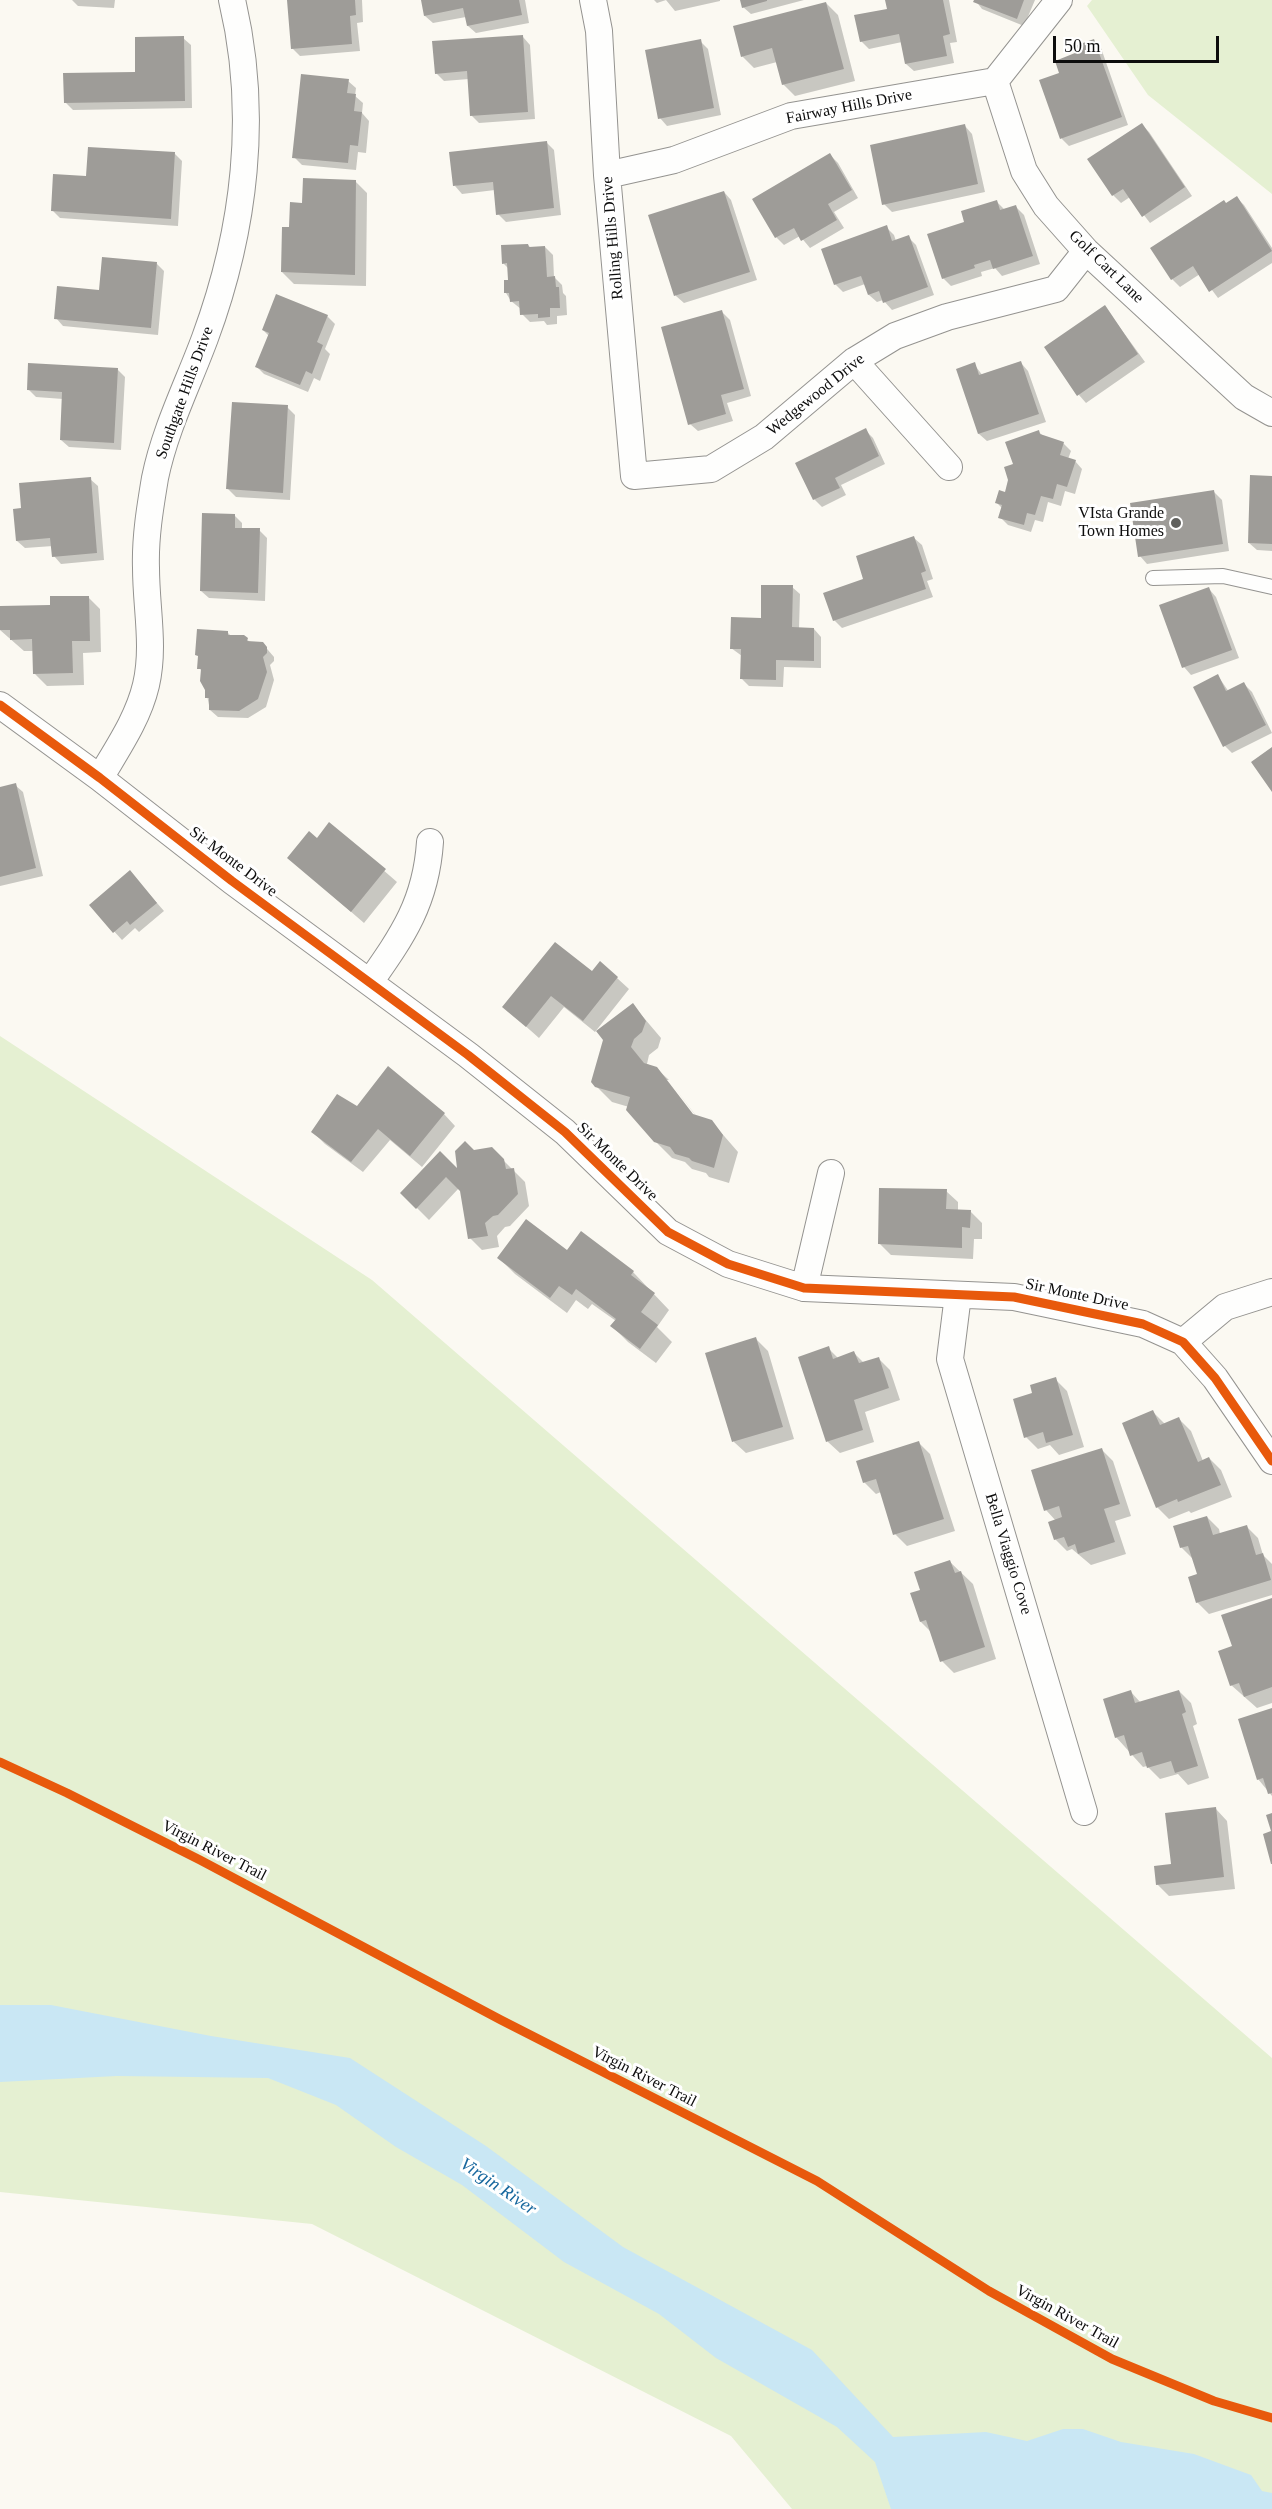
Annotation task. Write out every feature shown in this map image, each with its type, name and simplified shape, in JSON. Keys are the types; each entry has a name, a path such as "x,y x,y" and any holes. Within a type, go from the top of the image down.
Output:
{"street":[{"name":"Southgate Hills Drive","path":"100,778 133,721 146,687 151,651 146,568 148,522 156,476 168,431 205,338 226,277 240,214 246,150 245,86 232,0"},
{"name":"Rolling Hills Drive","path":"592,0 599,31 607,176 634,476"},
{"path":"995,81 1059,0"},
{"name":"Fairway Hills Drive","path":"607,176 674,160 791,116 995,81"},
{"name":"Golf Cart Lane","path":"995,81 1024,171 1046,206 1086,251 1244,397 1272,413"},
{"name":"Wedgewood Drive","path":"634,476 711,469 764,437 854,361 895,336 946,317 1056,289 1086,251"},
{"path":"854,361 949,466"},
{"name":"Sir Monte Drive","path":"0,705 100,778 232,881 468,1055 565,1132 668,1232 728,1264 804,1288 1014,1297 1143,1324 1183,1342 1215,1378 1272,1461"},
{"path":"370,982 403,935 418,905 429,859 430,842"},
{"path":"804,1288 831,1173"},
{"path":"1183,1342 1225,1307 1272,1292"},
{"name":"Bella Viaggio Cove","path":"958,1295 950,1359 1084,1812"}],"lane":[{"path":"1153,578 1223,576 1272,587"}],"green space":[{"path":"1092,0 1272,0 1272,194 1148,95 1087,6"},
{"path":"0,1036 372,1280 1272,2058 1272,2509 792,2509 731,2436 312,2224 0,2192"}],"water":[{"name":"Virgin River","path":"0,2005 51,2005 211,2036 350,2058 486,2146 623,2247 812,2350 893,2437 986,2432 1027,2441 1063,2429 1083,2429 1121,2442 1194,2454 1251,2475 1262,2491 1272,2493 1272,2509 891,2509 875,2462 837,2427 716,2358 659,2314 564,2262 462,2185 396,2147 336,2105 268,2078 117,2076 0,2082"}],"building":[{"path":"287,0 355,0 356,15 350,16 352,44 291,49"},
{"path":"421,0 519,0 522,15 467,26 463,8 424,16"},
{"path":"740,0 767,0 767,1 742,8"},
{"path":"885,0 943,0 950,34 943,36 947,56 905,64 899,34 860,42 854,15 887,9"},
{"path":"974,0 1024,0 1017,19 973,2"},
{"path":"826,2 844,69 782,85 772,48 741,57 733,26"},
{"path":"523,35 528,112 470,116 467,71 435,74 432,41"},
{"path":"184,36 185,101 64,103 63,73 135,72 135,37"},
{"path":"701,39 714,108 658,119 645,50"},
{"path":"1094,39 1122,117 1060,139 1039,80 1059,73 1055,61 1075,53 1072,47"},
{"path":"301,74 349,79 347,93 356,94 354,111 362,112 358,146 350,145 348,163 292,158"},
{"path":"1142,123 1185,187 1142,217 1123,189 1112,196 1087,159"},
{"path":"965,124 978,184 882,205 870,145"},
{"path":"547,141 554,208 496,215 493,182 453,186 449,152"},
{"path":"88,147 175,152 171,219 51,211 53,174 86,176"},
{"path":"830,153 852,190 828,204 837,220 801,241 794,228 775,238 752,199"},
{"path":"303,178 356,180 355,275 281,272 282,227 289,227 290,202 302,203"},
{"path":"724,191 750,272 674,296 648,215"},
{"path":"1237,196 1272,251 1209,292 1193,266 1171,280 1150,248 1224,200 1226,203"},
{"path":"997,200 1000,210 1016,205 1033,256 993,269 990,260 974,265 975,268 942,279 927,234 964,222 961,211"},
{"path":"887,225 892,241 909,235 928,287 883,303 879,291 868,295 861,276 834,285 821,249"},
{"path":"528,244 529,247 545,246 547,277 555,276 556,287 559,287 560,308 550,308 550,317 538,318 538,314 520,315 519,301 510,302 509,293 504,293 504,280 508,280 507,263 502,264 501,245"},
{"path":"102,257 157,262 151,328 54,319 57,286 99,290"},
{"path":"276,294 328,315 317,342 323,345 312,374 306,371 300,385 255,367 269,333 262,330"},
{"path":"1105,305 1138,354 1077,396 1044,347"},
{"path":"722,310 744,389 721,395 726,414 688,425 661,327"},
{"path":"1021,361 1039,414 978,434 956,369 975,362 979,375"},
{"path":"28,363 118,368 114,443 60,440 62,392 27,390"},
{"path":"232,402 288,405 283,493 226,489"},
{"path":"866,428 879,456 835,478 840,488 813,500 795,463"},
{"path":"1039,430 1040,434 1064,442 1060,455 1076,460 1067,487 1057,484 1053,499 1041,496 1035,515 1027,513 1024,525 998,518 1002,505 995,503 999,490 1005,492 1008,480 1004,467 1013,464 1005,442"},
{"path":"1250,475 1272,476 1272,544 1248,543"},
{"path":"91,477 97,553 52,557 50,538 16,541 13,509 21,508 19,483"},
{"name":"VIsta Grande Town Homes","path":"1214,490 1223,544 1138,557 1130,503"},
{"path":"202,513 235,514 235,528 260,528 258,593 200,591"},
{"path":"914,536 926,571 921,573 926,589 833,621 823,593 863,579 856,556"},
{"path":"761,585 793,585 792,627 814,628 814,661 776,660 776,680 740,679 741,649 730,649 731,617 761,618"},
{"path":"1209,587 1232,650 1182,668 1159,605"},
{"path":"50,596 89,596 90,641 72,641 73,673 33,674 32,639 10,640 10,630 0,630 0,606 50,605"},
{"path":"197,629 228,631 228,635 244,635 248,638 247,641 263,642 267,647 267,653 263,657 267,672 258,699 239,711 209,710 209,698 205,698 205,690 200,681 201,669 197,669 198,656 195,655"},
{"path":"1218,674 1226,691 1244,682 1266,725 1223,747 1193,687"},
{"path":"1272,747 1272,792 1251,762"},
{"path":"16,783 36,868 0,877 0,787"},
{"path":"329,822 386,869 351,912 287,858 309,831 317,838"},
{"path":"130,870 157,903 130,925 127,921 113,933 89,905"},
{"path":"555,942 592,971 600,961 618,977 583,1021 551,996 526,1027 502,1007"},
{"path":"633,1003 646,1021 642,1032 634,1039 631,1047 644,1063 657,1067 693,1114 712,1120 723,1135 714,1168 675,1154 670,1147 654,1142 626,1110 630,1097 595,1087 591,1082 603,1040 596,1031"},
{"path":"388,1066 445,1113 410,1156 378,1129 351,1162 311,1132 337,1094 357,1106"},
{"path":"465,1141 474,1150 492,1147 504,1159 506,1169 514,1168 518,1194 498,1215 485,1223 488,1236 468,1239 460,1191 446,1177 416,1209 400,1193 440,1151 457,1168 455,1151"},
{"path":"879,1188 947,1189 946,1209 971,1210 970,1228 962,1227 962,1248 878,1244"},
{"path":"526,1219 567,1250 581,1231 634,1271 631,1275 655,1293 641,1312 658,1325 640,1349 610,1326 616,1319 576,1289 572,1295 559,1286 550,1298 497,1258"},
{"path":"756,1337 783,1427 732,1442 705,1353"},
{"path":"829,1346 833,1359 854,1351 859,1363 879,1357 889,1388 854,1400 863,1430 826,1442 798,1357"},
{"path":"1056,1377 1073,1435 1046,1443 1043,1432 1024,1438 1013,1399 1032,1393 1030,1385"},
{"path":"1153,1410 1160,1425 1179,1417 1198,1462 1209,1457 1221,1485 1156,1508 1122,1423"},
{"path":"919,1441 944,1519 893,1535 876,1479 863,1483 856,1461"},
{"path":"1102,1448 1120,1504 1104,1509 1115,1542 1078,1554 1075,1544 1068,1547 1064,1537 1054,1540 1048,1522 1062,1517 1059,1506 1044,1511 1031,1470"},
{"path":"1207,1516 1213,1535 1247,1525 1256,1555 1263,1553 1271,1580 1196,1603 1188,1577 1197,1574 1188,1546 1180,1548 1173,1526"},
{"path":"950,1560 955,1573 961,1571 985,1647 940,1662 926,1620 920,1622 910,1593 920,1590 914,1572"},
{"path":"1272,1598 1272,1687 1244,1697 1239,1683 1230,1686 1218,1651 1232,1646 1221,1615"},
{"path":"1131,1690 1135,1703 1179,1690 1186,1712 1182,1714 1198,1766 1175,1773 1171,1761 1147,1768 1142,1752 1130,1756 1124,1735 1115,1738 1103,1699"},
{"path":"1272,1708 1272,1793 1268,1794 1263,1778 1257,1780 1238,1719"},
{"path":"1216,1807 1224,1877 1156,1885 1154,1866 1171,1864 1165,1813"},
{"path":"1272,1813 1271,1864 1263,1834 1271,1831 1266,1815"}],"cycle path":[{"path":"0,705 100,778 232,881 468,1055 565,1132 668,1232 728,1264 804,1288 1014,1297 1143,1324 1183,1342 1215,1378 1272,1461"},
{"name":"Virgin River Trail","path":"0,1762 200,1860 501,2020 817,2181 989,2291 1112,2359 1214,2401 1272,2418"}],"place":[{"name":"VIsta Grande Town Homes","path":"1176,523"}]}
